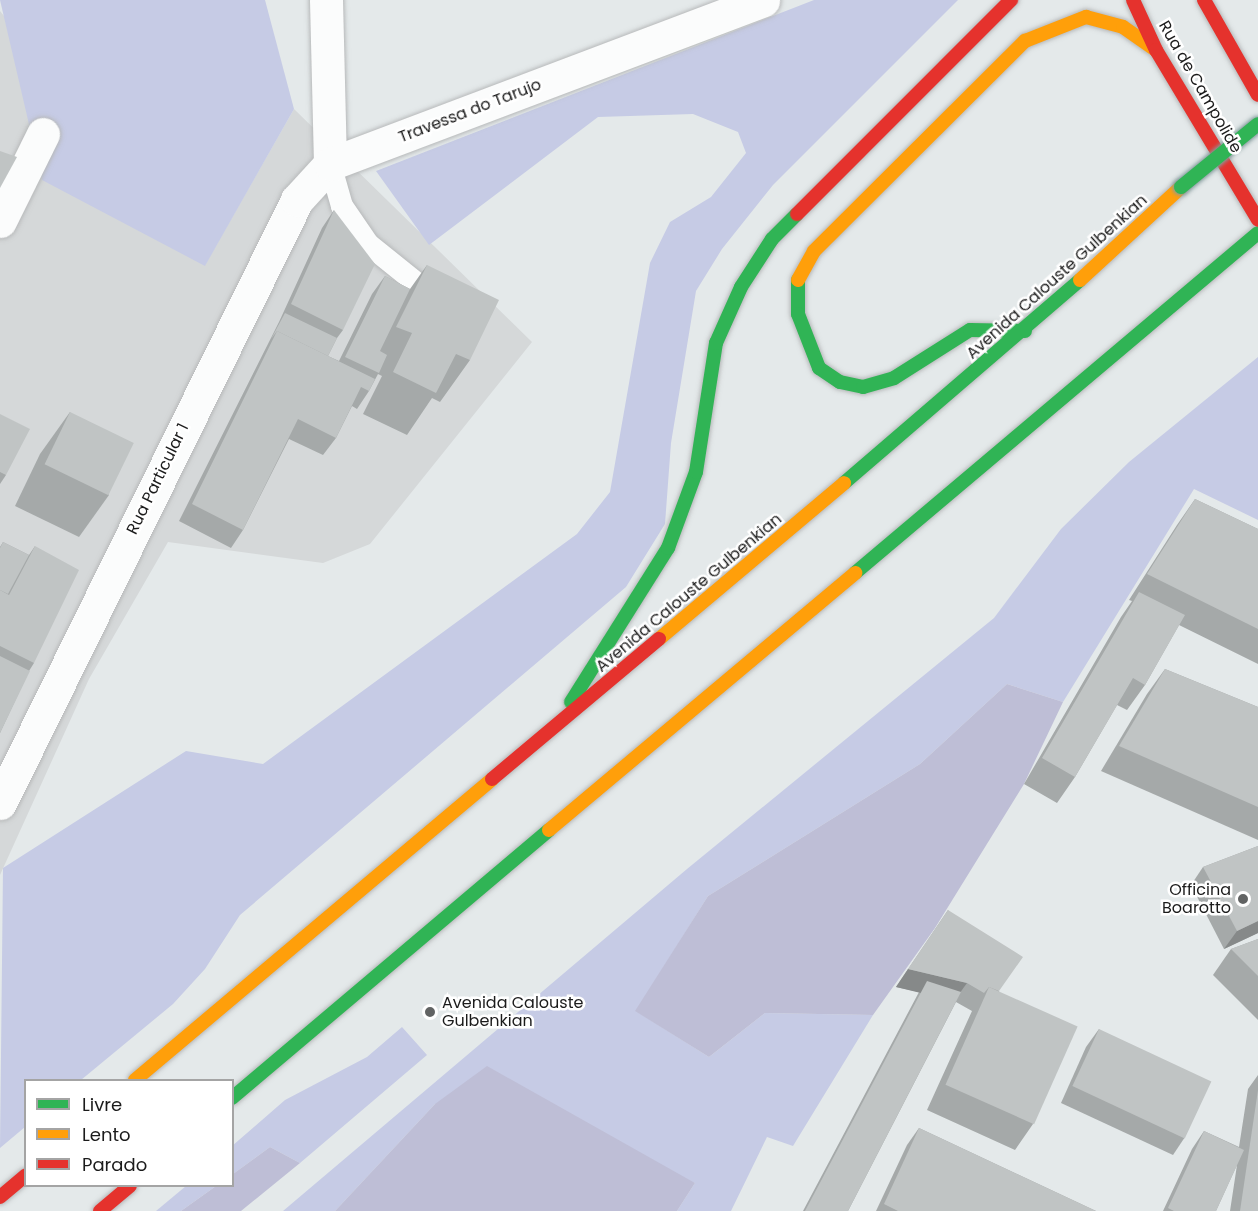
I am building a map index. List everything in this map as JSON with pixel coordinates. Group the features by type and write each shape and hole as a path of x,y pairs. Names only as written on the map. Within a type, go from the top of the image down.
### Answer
{"main road":[{"path":"558,725 629,606 668,548 696,472 716,343 741,287 772,239 1011,0"},
{"name":"Rua de Campolide","path":"1133,0 1156,50 1258,220"},
{"path":"1204,0 1258,96"},
{"path":"1025,331 970,330 894,378 863,387 840,382 819,368 798,314 798,281 814,251 1025,41 1086,17 1123,27 1156,50"},
{"name":"Avenida Calouste Gulbenkian","path":"136,1079 1025,331 1181,187 1258,124"},
{"path":"234,1096 1258,233"},
{"path":"0,1197 24,1177"},
{"path":"100,1211 128,1187"}],"street":[{"path":"326,0 330,164"},
{"name":"Travessa do Tarujo","path":"330,164 763,0"},
{"path":"0,221 43,134"},
{"name":"Rua Particular 1","path":"0,803 297,200 330,164"}],"lane":[{"path":"330,164 342,206 368,244 455,313"}],"shaded area":[{"path":"0,0 265,0 294,109 205,266 42,180"},
{"path":"814,0 958,0 773,185 722,249 696,291 671,443 665,524 626,587 240,915 205,969 173,1004 82,1079 24,1079 24,1128 0,1148 3,868 186,751 263,764 577,534 610,492 650,263 670,222 711,197 746,153 738,132 693,114 598,117 429,245 376,171"},
{"path":"0,11 205,265 294,109 532,342 370,544 323,563 168,542 89,679 0,875"},
{"path":"1258,357 1258,520 1194,489 1063,702 1007,684 920,764 708,896 636,1011 709,1057 765,1013 873,1015 793,1146 767,1137 731,1211 677,1211 695,1183 435,1104 335,1211 283,1211 687,869 994,618 1061,529 1129,462"},
{"path":"1007,684 1063,702 1024,784 935,928 873,1015 765,1013 709,1057 635,1011 708,896 920,764"},
{"path":"402,1027 427,1055 300,1163 270,1147 234,1173 234,1144 285,1100 367,1057"},
{"path":"487,1066 695,1183 677,1211 335,1211 435,1104"},
{"path":"270,1147 300,1163 241,1211 181,1211 215,1187 234,1187 234,1173"},
{"path":"185,1187 215,1187 181,1211 156,1211"}],"building":[{"path":"0,151 17,157 0,188"},
{"path":"334,210 375,264 343,330 291,304"},
{"path":"427,265 499,300 470,360 456,354 436,393 393,372 412,333 396,327"},
{"path":"385,276 410,289 380,351 387,355 379,373 345,357"},
{"path":"285,313 337,338 328,356 277,331 271,339"},
{"path":"277,331 375,379 369,391 361,387 336,438 298,419 243,530 192,504"},
{"path":"70,412 134,443 108,495 45,464"},
{"path":"0,414 30,429 6,475 0,472"},
{"path":"1195,499 1258,529 1258,629 1147,574"},
{"path":"3,542 29,555 8,594 0,590 0,548"},
{"path":"35,546 79,570 34,663 0,646 0,590 9,595"},
{"path":"1139,592 1185,615 1145,685 1133,678 1075,777 1042,758"},
{"path":"0,656 30,671 0,733"},
{"path":"1165,669 1258,707 1258,807 1119,746"},
{"path":"1258,846 1258,921 1237,931 1203,867"},
{"path":"948,910 1023,957 999,991 989,987 984,993 967,983 908,969"},
{"path":"1258,939 1258,976 1231,949"},
{"path":"927,981 961,992 848,1211 805,1211"},
{"path":"989,987 1078,1026 1034,1124 945,1085"},
{"path":"1099,1029 1211,1081 1185,1139 1072,1086"},
{"path":"1258,1090 1258,1211 1240,1211"},
{"path":"919,1128 1096,1211 898,1211 884,1204"},
{"path":"1204,1131 1244,1150 1216,1211 1174,1211 1168,1208"}],"traffic: fast":[{"path":"1181,187 1258,124"},
{"path":"571,702 668,548 696,472 716,343 741,287 772,239 797,214"},
{"path":"855,573 1258,233"},
{"path":"798,280 798,314 819,368 840,382 863,387 894,378 970,330 1025,331"},
{"path":"844,483 1080,280"},
{"path":"234,1096 549,830"}],"traffic: slow":[{"path":"798,280 814,251 1025,41 1086,17 1123,27 1156,50"},
{"path":"1080,280 1181,187"},
{"path":"659,639 844,483"},
{"path":"549,830 855,573"},
{"path":"136,1079 492,779"}],"traffic: jam":[{"path":"797,214 1011,0"},
{"path":"1133,0 1156,50 1258,220"},
{"path":"1204,0 1258,95"},
{"path":"492,779 659,639"},
{"path":"0,1197 24,1177"},
{"path":"100,1211 129,1187"}],"place":[{"name":"Officina Boarotto","path":"1243,899"},
{"name":"Avenida Calouste Gulbenkian","path":"430,1012"}]}
